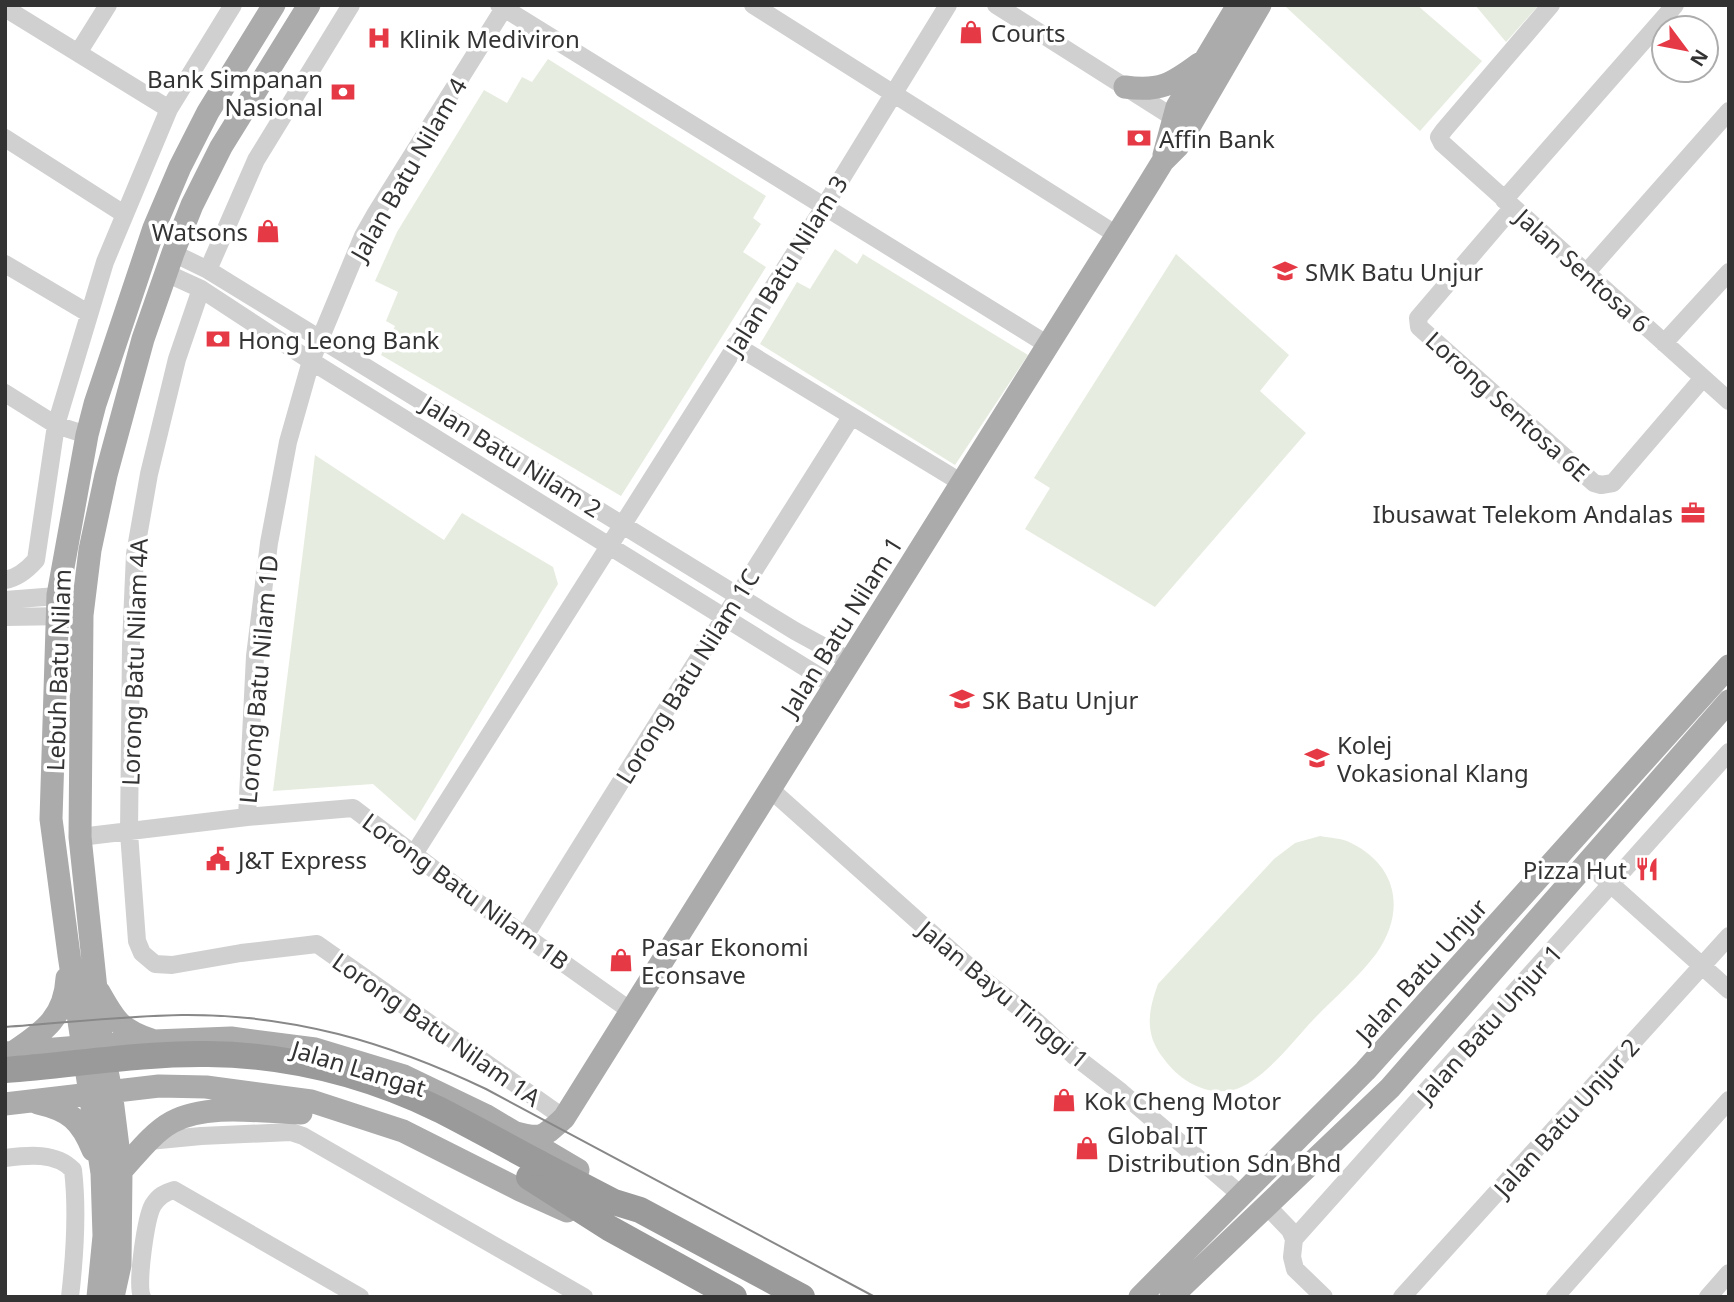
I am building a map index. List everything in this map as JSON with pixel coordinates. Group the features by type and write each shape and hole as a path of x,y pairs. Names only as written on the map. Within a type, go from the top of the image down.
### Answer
{"highway":[{"name":"Jalan Langat","path":"8,1057 208,1054 275,1059 329,1069 406,1095 439,1110 534,1170 609,1228 729,1294"},
{"name":"Jalan Langat","path":"5,1087 207,1069 282,1077 342,1090 421,1118 534,1170 640,1210 802,1297"}],"main road":[{"name":"Lebuh Batu Nilam","path":"113,1297 120,1265 101,1092 69,956 51,819 58,606 87,435 109,359 154,228 180,167 208,112 274,5"},
{"name":"Lebuh Batu Nilam","path":"92,1046 96,986 80,837 83,604 106,475 143,339 192,205 220,147 309,5"},
{"name":"Jalan Batu Nilam 1","path":"564,1118 1163,161 1207,57 1238,5"},
{"name":"Jalan Batu Nilam 1","path":"1181,123 1260,5"},
{"path":"1125,88 1153,89 1167,86 1207,57"},
{"path":"137,279 160,251 166,249 169,263"},
{"name":"Jalan Batu Unjur","path":"1140,1297 1365,1071 1729,667"},
{"path":"1171,1297 1390,1088 1729,701"},
{"path":"1552,864 1575,858 1586,862"},
{"path":"5,1101 17,1093 26,1079 23,1067 8,1057 41,1034 61,1008 66,998 69,956"},
{"path":"96,986 119,1024 130,1033 154,1041"},
{"name":"Jalan Langat","path":"8,1057 92,1046 231,1038 315,1049 404,1076 485,1115 640,1210"},
{"path":"204,1039 170,1053 166,1066 174,1079 206,1087"},
{"name":"Jalan Langat","path":"5,1101 28,1101 159,1086 206,1087 311,1101 403,1131 520,1191 609,1228"},
{"path":"28,1101 58,1108 71,1115 111,1172 170,1123 207,1111 360,1116"},
{"path":"513,1132 536,1138 547,1133 564,1118"},
{"path":"564,1118 561,1148 578,1171"},
{"name":"Lebuh Batu Nilam","path":"98,1297 111,1172"}],"street":[{"path":"78,53 107,5"},
{"path":"5,580 27,570 36,560 56,425 88,313 124,214 169,109 233,5"},
{"path":"208,270 256,160 351,5"},
{"path":"753,5 1117,235"},
{"name":"Jalan Batu Nilam 3","path":"622,523 824,207 948,5"},
{"path":"996,5 1181,123"},
{"name":"Jalan Sentosa 6","path":"1550,5 1439,137 1442,143 1508,204 1729,401"},
{"path":"1508,204 1675,5"},
{"path":"503,6 1048,345"},
{"name":"Jalan Batu Nilam 4","path":"321,338 363,236 503,6"},
{"path":"5,8 169,109"},
{"path":"1586,273 1729,111"},
{"path":"5,138 124,214"},
{"name":"Lorong Sentosa 6E","path":"1508,204 1418,318 1419,327 1594,483 1601,485 1613,483 1703,378"},
{"name":"Jalan Batu Nilam 2","path":"169,263 208,270 795,631 850,661"},
{"name":"Jalan Batu Nilam 2","path":"169,263 201,289 311,360 835,686"},
{"path":"5,264 88,313"},
{"path":"1664,343 1729,272"},
{"name":"Lorong Batu Nilam 4A","path":"129,832 135,554 149,474 177,359 201,289"},
{"name":"Lorong Batu Nilam 1D","path":"247,817 256,656 269,543 288,442 311,360 321,338"},
{"path":"735,345 962,483"},
{"path":"5,393 56,425 87,435"},
{"name":"Lorong Batu Nilam 1C","path":"525,936 851,417"},
{"path":"414,854 622,523"},
{"path":"5,600 58,606"},
{"path":"5,617 58,606 83,604"},
{"name":"Jalan Batu Unjur 1","path":"1294,1240 1729,752"},
{"name":"Jalan Bayu Tinggi 1","path":"770,789 984,980 1035,1020 1073,1055 1121,1091 1241,1195"},
{"name":"Lorong Batu Nilam 1B","path":"80,837 247,817 353,808 631,1011"},
{"name":"Lorong Batu Nilam 1A","path":"129,832 137,941 142,953 155,964 172,965 317,944 564,1118"},
{"path":"1586,862 1729,990"},
{"name":"Jalan Batu Unjur 2","path":"1402,1297 1729,936"},
{"path":"1555,1297 1729,1100"},
{"path":"149,1141 291,1132 317,1142 581,1296"},
{"path":"5,1157 48,1156 62,1161 73,1170 76,1192 75,1250 70,1297"},
{"path":"142,1297 139,1291 141,1263 151,1208 162,1194 174,1190 360,1297"},
{"path":"1266,1205 1290,1230 1294,1240 1292,1257 1295,1269 1324,1297"},
{"path":"75,1250 104,1249"},
{"path":"1708,1297 1729,1273"}],"shaded area":[{"path":"1417,5 1482,61 1420,131 1286,7"},
{"path":"1475,5 1539,5 1506,42"},
{"path":"548,59 766,196 753,218 761,224 743,252 766,267 621,496 381,355 395,326 386,321 398,292 375,281 397,232 484,90 507,103 522,77 532,82"},
{"path":"835,249 857,264 863,254 1028,355 955,465 760,344 797,282 810,289"},
{"path":"1176,254 1289,355 1260,391 1306,433 1155,607 1025,529 1050,488 1034,478"},
{"path":"315,455 444,540 462,513 553,567 558,584 415,821 373,784 273,791"},
{"path":"1320,836 1351,843 1379,864 1392,891 1394,906 1385,938 1376,954 1361,971 1255,1079 1244,1086 1223,1091 1194,1085 1170,1067 1153,1041 1150,1013 1158,984 1274,859 1295,843"}],"tram line":[{"path":"5,1027 138,1017 223,1016 300,1026 375,1045 412,1057 486,1089 875,1297"}],"place":[{"name":"Courts","path":"971,32"},
{"name":"Klinik Mediviron","path":"379,38"},
{"name":"Bank Simpanan Nasional","path":"343,92"},
{"name":"Affin Bank","path":"1139,138"},
{"name":"Watsons","path":"268,231"},
{"name":"SMK Batu Unjur","path":"1285,271"},
{"name":"Hong Leong Bank","path":"218,339"},
{"name":"Ibusawat Telekom Andalas","path":"1693,513"},
{"name":"SK Batu Unjur","path":"962,699"},
{"name":"Kolej Vokasional Klang","path":"1317,758"},
{"name":"J&T Express","path":"218,859"},
{"name":"Pizza Hut","path":"1647,869"},
{"name":"Pasar Ekonomi Econsave","path":"621,960"},
{"name":"Kok Cheng Motor","path":"1064,1100"},
{"name":"Global IT Distribution Sdn Bhd","path":"1087,1148"}]}
